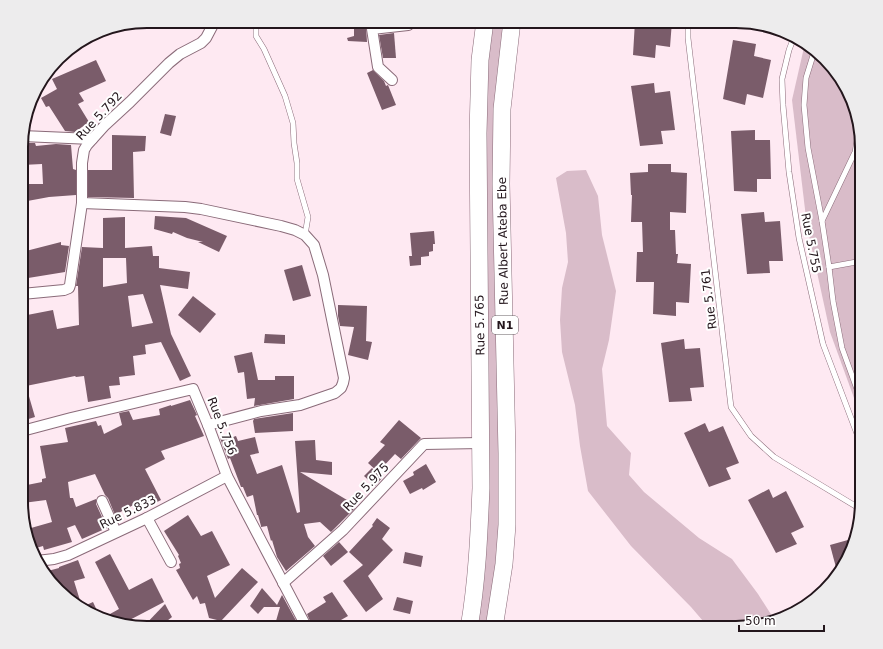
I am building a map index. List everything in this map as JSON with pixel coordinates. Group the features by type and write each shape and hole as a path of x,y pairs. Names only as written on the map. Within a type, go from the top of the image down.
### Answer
{"highway":[{"name":"Rue 5.765","path":"470,621 479,541 481,488 478,132 480,60 484,28"},
{"name":"Rue Albert Ateba Ebe","path":"495,621 504,564 507,525 507,453 501,169 502,109 511,28"}],"street":[{"name":"Rue 5.792","path":"28,293 64,290 69,288 82,203 82,163 84,150 87,145 180,54 201,43 206,38 211,28"},
{"path":"381,28 372,29 378,67 392,80"},
{"path":"29,136 92,139"},
{"path":"82,203 201,209 282,226 305,235 314,245 324,275 344,378 341,388 335,393 300,406 261,411 208,425"},
{"name":"Rue 5.756","path":"28,429 193,389 227,476 303,621"},
{"name":"Rue 5.975","path":"283,583 343,530 424,444 481,443"},
{"name":"Rue 5.833","path":"43,560 68,555 147,518 227,476"},
{"path":"102,501 116,532"},
{"path":"147,518 171,562"}],"lane":[{"path":"256,28 256,36 264,49 285,96 293,123 297,179 308,217 305,235"},
{"name":"Rue 5.761","path":"688,28 732,407 751,436 774,457 855,506"},
{"name":"Rue 5.755","path":"792,42 782,79 789,172 799,238 823,344 855,429"},
{"path":"813,56 806,78 804,105 808,148 822,221 833,301 842,348 855,384"},
{"path":"822,221 855,149"},
{"path":"829,267 855,262"}],"shaded area":[{"path":"492,28 504,28 498,68 494,161 501,494 497,555 489,621 476,621 485,66"},
{"path":"804,49 826,68 839,87 846,101 853,123 855,139 855,401 830,332 807,226 792,100"},
{"path":"586,170 598,196 602,235 616,291 609,340 602,369 607,426 631,453 629,475 644,492 699,538 732,559 772,616 744,621 703,621 631,546 588,491 575,405 562,352 560,320 562,288 568,262 566,233 556,178 567,171"}],"building":[{"path":"354,28 366,28 367,42 348,41 347,38 354,36"},
{"path":"635,28 671,28 670,47 656,45 655,58 633,55"},
{"path":"394,33 396,58 383,58 379,35"},
{"path":"733,40 756,44 754,56 771,60 763,98 747,94 745,105 723,99"},
{"path":"96,60 106,81 79,93 84,101 78,104 89,122 75,132 65,131 49,106 46,107 41,98 57,89 52,79"},
{"path":"373,70 384,81 386,86 388,85 396,105 382,110 367,73"},
{"path":"654,83 655,93 670,91 675,130 661,131 663,144 640,146 631,86"},
{"path":"165,114 176,116 171,136 160,133"},
{"path":"755,130 755,140 770,140 771,179 757,179 757,192 734,191 731,131"},
{"path":"112,135 146,136 145,151 133,152 134,198 88,197 88,170 112,170"},
{"path":"28,143 35,143 36,146 56,144 71,145 73,169 76,170 76,195 49,197 28,201 28,184 43,184 42,164 28,165"},
{"path":"648,164 671,164 671,172 687,173 686,213 670,212 670,230 675,230 676,254 678,254 677,263 691,264 689,303 676,302 676,316 653,314 654,282 636,282 637,252 643,252 642,222 631,222 632,195 630,173 648,172"},
{"path":"764,212 765,222 780,221 783,261 769,261 770,273 747,274 741,214"},
{"path":"155,216 186,218 227,236 219,252 198,242 203,242 187,238 173,232 172,234 154,229"},
{"path":"125,217 125,248 152,246 153,256 159,256 159,268 190,272 188,289 160,285 171,334 191,376 180,381 161,342 145,345 146,354 133,356 135,375 119,377 120,385 109,386 111,398 88,402 84,376 75,376 28,386 28,315 53,310 57,329 79,325 78,286 76,286 82,247 103,248 103,218","holes":["103,258 126,258 127,283 103,287","143,294 153,323 132,327 128,296"]},
{"path":"434,231 435,244 433,244 433,251 429,252 429,256 421,257 421,265 410,266 409,256 412,256 410,233"},
{"path":"61,242 61,245 69,246 65,272 28,278 28,250"},
{"path":"302,265 311,296 293,301 284,270"},
{"path":"193,296 216,314 200,333 178,315"},
{"path":"338,305 367,306 366,341 372,342 368,360 348,355 354,327 340,326"},
{"path":"265,334 285,335 285,344 264,343"},
{"path":"684,339 685,349 700,348 704,387 690,388 692,401 669,402 661,343"},
{"path":"252,352 258,380 275,380 275,376 294,376 294,399 254,406 255,398 247,399 244,372 238,373 234,356"},
{"path":"28,393 35,417 28,419"},
{"path":"190,400 204,436 161,451 165,459 145,469 161,500 140,511 137,503 115,515 95,474 68,482 70,498 73,498 76,507 96,499 96,504 107,528 82,539 75,525 67,528 72,542 44,550 43,546 37,548 31,528 52,522 46,500 28,502 28,485 42,482 42,479 46,478 40,446 68,442 65,428 96,421 98,426 101,425 104,434 122,425 119,413 129,411 133,420 160,415 159,409"},
{"path":"293,413 293,431 255,433 254,419"},
{"path":"399,420 421,438 401,459 395,454 378,472 368,463 385,445 380,442"},
{"path":"705,423 709,432 723,426 739,463 726,468 731,479 709,487 684,433"},
{"path":"229,435 230,438 236,436 238,441 255,437 259,453 250,455 257,474 282,465 297,513 300,512 295,441 315,440 316,460 332,462 332,475 300,472 347,500 346,502 355,508 331,532 320,522 304,524 308,537 315,546 286,571 277,557 267,526 261,527 253,495 247,497 243,487 241,487 230,458 228,459 220,438"},
{"path":"426,464 436,482 423,490 422,488 410,494 403,481 414,475 413,472"},
{"path":"372,468 382,478 375,486 364,476"},
{"path":"769,489 773,498 786,491 804,527 791,533 797,544 776,553 748,500"},
{"path":"188,515 201,536 212,531 230,565 207,576 215,598 242,568 258,582 221,621 209,618 205,603 200,604 197,596 193,600 176,570 180,568 179,564 181,563 178,556 179,555 164,531"},
{"path":"377,518 390,528 382,539 393,550 368,576 383,599 366,612 343,581 363,565 349,552 373,526 372,525"},
{"path":"849,540 836,567 830,545"},
{"path":"339,542 348,552 331,566 323,556"},
{"path":"405,552 423,556 421,567 403,563"},
{"path":"110,554 129,590 152,578 164,602 130,620 109,615 119,609 95,562"},
{"path":"78,560 85,578 74,581 80,600 63,586 50,570"},
{"path":"262,588 277,605 282,595 296,621 276,621 280,607 264,607 258,614 250,606"},
{"path":"332,592 348,616 342,621 310,621 307,614 326,602 323,597"},
{"path":"397,597 413,601 410,614 393,610"},
{"path":"93,602 97,610 87,605"},
{"path":"165,604 172,617 167,621 149,621"}]}
